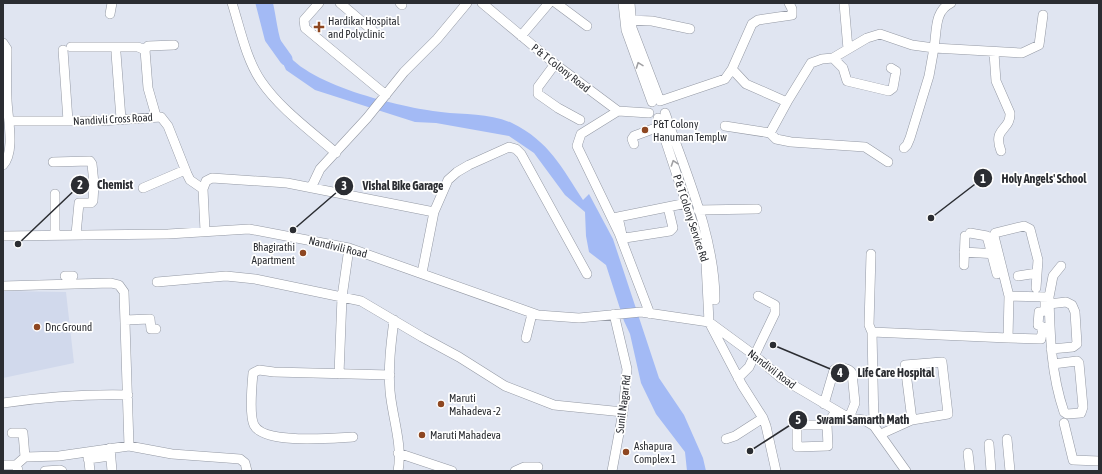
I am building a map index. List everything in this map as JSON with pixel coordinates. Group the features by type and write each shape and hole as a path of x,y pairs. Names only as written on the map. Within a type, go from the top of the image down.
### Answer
{"street":[{"path":"110,14 112,3"},
{"path":"232,3 252,63 260,80 274,97 336,154"},
{"path":"319,3 304,20 304,28 386,96"},
{"path":"340,3 373,31"},
{"path":"311,188 320,169 336,154 386,96 404,72 437,39 467,3"},
{"name":"P & T Colony Road","path":"482,3 555,64 618,112"},
{"path":"521,36 549,3"},
{"path":"556,3 588,26"},
{"path":"623,3 626,30 656,102 666,107 661,119 634,136 632,139 634,144"},
{"path":"630,3 630,20 656,102"},
{"path":"649,113 649,107 656,102 726,79 752,24 758,20 792,14 792,9 789,3"},
{"path":"844,3 848,49"},
{"path":"904,148 910,138 929,76 938,14 944,6 951,3"},
{"path":"770,133 787,102 812,63 822,59 832,58 867,38 880,34 912,45 934,48 994,53 1022,53 1039,45 1043,15"},
{"path":"630,20 652,20 690,29"},
{"path":"3,44 7,49 7,99 9,121 9,155 3,165"},
{"path":"156,116 148,88 145,50 148,46 174,45"},
{"path":"68,121 67,49 138,47 145,50"},
{"path":"116,53 122,119"},
{"path":"994,53 996,81 1010,113 1010,122 1000,132 998,144 1001,151"},
{"path":"832,58 843,68 847,81 889,91 893,88 896,71 891,68"},
{"path":"555,64 538,87 538,94 558,108 580,120"},
{"path":"732,69 746,84 787,102"},
{"path":"661,119 653,117 649,113 618,112 581,134 577,146 615,218 622,235 625,238 670,232 673,228 668,207"},
{"name":"Nandivli Cross Road","path":"9,121 68,121 156,116 161,117 165,120 190,180 203,189"},
{"path":"661,119 693,207"},
{"name":"P & T Colony Service Rd","path":"661,119 693,207 706,263 712,324"},
{"path":"725,126 770,133 776,138 791,142 865,147 888,162"},
{"path":"422,273 434,212 448,180 457,172 503,148 516,149 521,154 587,274"},
{"path":"53,162 90,161 92,164 94,184 93,201 92,203 79,203 76,234"},
{"path":"143,188 185,170"},
{"path":"205,231 203,189 206,181 212,178 261,180 311,188 434,212"},
{"path":"55,194 55,235"},
{"path":"615,218 668,207 757,209"},
{"path":"615,218 650,314"},
{"path":"997,274 994,234 1024,226 1028,228 1038,260 1036,288"},
{"name":"Nandivili Road","path":"3,236 168,234 249,229 349,248 422,273 532,314 579,318 615,314"},
{"path":"964,265 964,252 967,234 986,235 995,254 1009,298 1008,338"},
{"path":"339,374 342,297 349,248"},
{"path":"964,252 995,254"},
{"path":"871,254 869,325 872,332 874,426"},
{"path":"1053,364 1077,361 1079,363 1083,407 1081,413 1067,414 1064,412 1057,391 1053,364 1049,300 1054,276 1061,266"},
{"path":"1018,276 1037,273"},
{"path":"157,282 226,276 255,279 361,301 459,357 505,386 554,405 623,412"},
{"path":"3,286 69,278 119,285 124,292 129,446"},
{"path":"738,378 749,367 776,308 775,305 758,296"},
{"path":"1009,298 1049,300 1066,302 1072,305 1075,312 1077,344 1073,348 1051,349"},
{"path":"872,332 1041,339 1042,327 1038,326 1039,312 1045,309 1045,302 1042,300 1009,298"},
{"name":"Nandivii Road","path":"615,314 641,312 650,314 664,314 712,324 754,355 781,378 836,412 849,418 864,420 874,426 906,471"},
{"path":"526,338 532,314"},
{"name":"Sunil Nagar Rd","path":"612,471 623,412 627,369 615,314"},
{"path":"125,320 150,319 151,329 156,329"},
{"path":"394,320 389,358 390,391 396,423 398,471"},
{"path":"712,324 738,378 763,418 776,471"},
{"path":"881,434 912,420 948,414 942,362 905,365 912,420"},
{"path":"824,404 834,370 838,368 849,369 852,372 855,404 849,418"},
{"path":"353,437 282,438 262,433 254,425 251,399 253,373 259,370 390,375"},
{"path":"3,403 47,397 96,394 128,395"},
{"path":"826,425 836,412"},
{"path":"726,438 735,436 763,418"},
{"path":"1064,423 1073,460 1099,461"},
{"path":"3,465 18,468 25,457 23,434 12,433"},
{"path":"1007,439 1010,471"},
{"path":"989,444 991,471"},
{"path":"25,457 88,455 110,452 129,446 172,454 240,459 245,463 248,471"},
{"path":"110,452 112,471"},
{"path":"398,453 452,471"},
{"path":"968,453 970,471"},
{"path":"88,455 90,471"},
{"path":"515,471 524,467 538,467"},
{"path":"45,471 62,471"}],"shaded area":[{"name":"Dnc Ground","path":"3,291 66,292 74,363 3,378"}],"water":[{"path":"265,3 273,3 281,42 293,60 310,72 330,83 354,92 424,110 495,117 512,123 525,130 536,138 554,156 583,200 589,194 613,239 659,378 684,415 703,458 706,471 687,471 685,452 656,414 641,383 630,334 624,321 606,265 589,252 586,236 585,212 565,195 534,153 509,136 436,123 415,122 315,90 286,70 277,50"}],"waterway":[{"path":"262,3 271,38 286,59"}],"place":[{"name":"Hardikar Hospital and Polyclinic","path":"319,27"},
{"name":"P&T Colony Hanuman Templw","path":"645,130"},
{"name":"Holy Angels' School","path":"931,218"},
{"name":"Vishal Bike Garage","path":"293,230"},
{"name":"Chemist","path":"18,244"},
{"name":"Bhagirathi Apartment","path":"303,253"},
{"name":"Dnc Ground","path":"37,327"},
{"name":"Life Care Hospital","path":"773,345"},
{"name":"Maruti Mahadeva -2","path":"441,404"},
{"name":"Maruti Mahadeva","path":"422,435"},
{"name":"Swami Samarth Math","path":"750,451"},
{"name":"Ashapura Complex 1","path":"626,452"}]}
